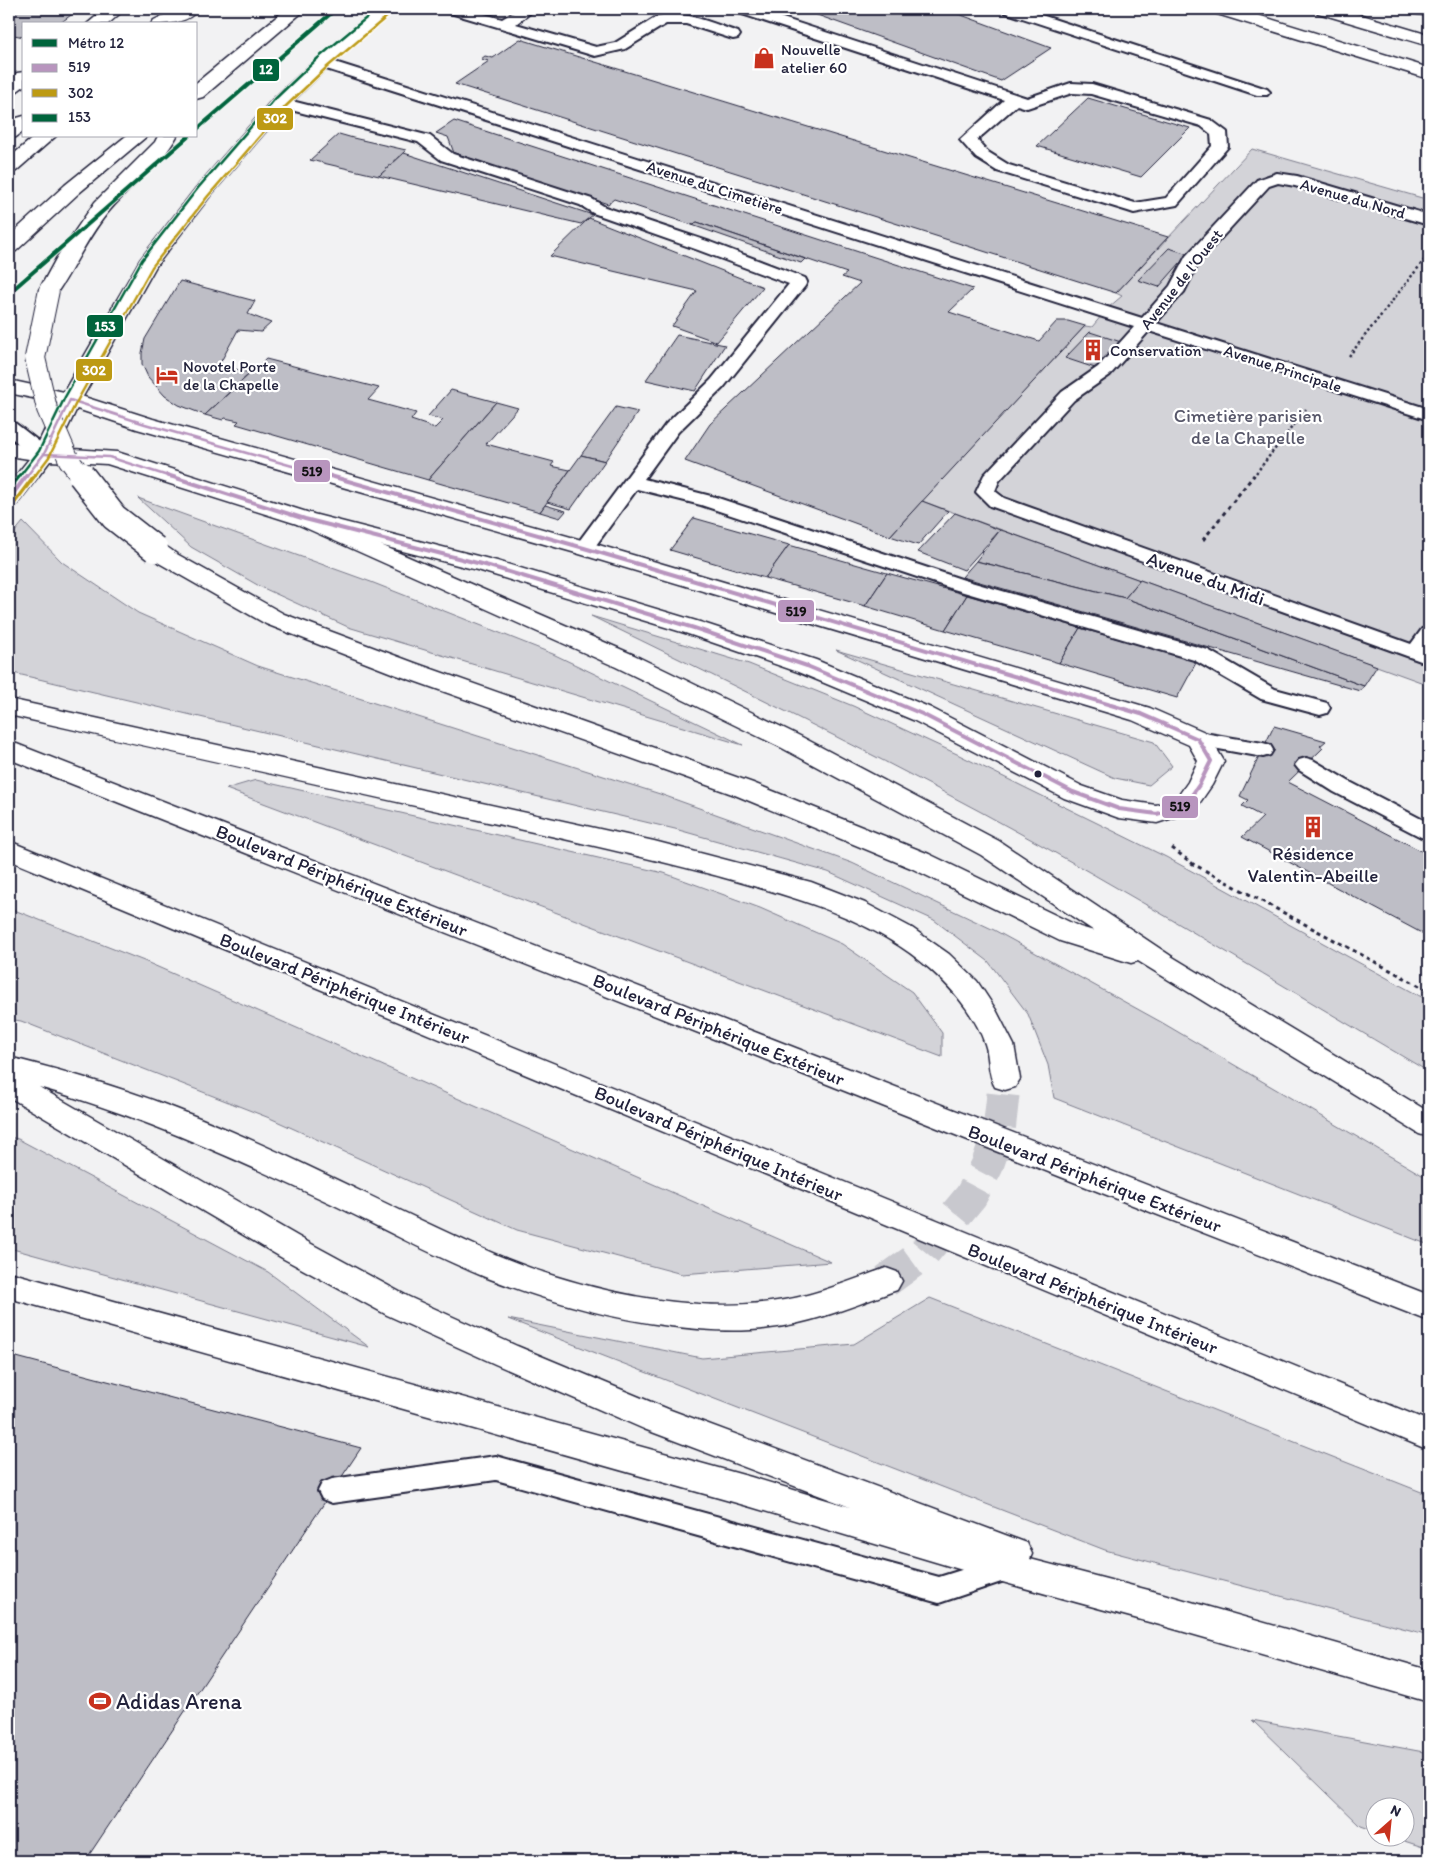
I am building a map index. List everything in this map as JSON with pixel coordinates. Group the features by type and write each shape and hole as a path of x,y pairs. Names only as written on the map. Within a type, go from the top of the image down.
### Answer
{"main road":[{"path":"99,22 116,9"},
{"path":"164,22 189,9"},
{"path":"180,22 189,9"},
{"path":"198,91 297,9"},
{"path":"9,499 44,454 70,400 147,264 203,192 280,103 322,63 386,9"},
{"path":"1220,9 1429,74"},
{"path":"1324,9 1429,41"},
{"path":"9,88 22,78"},
{"path":"9,132 22,123"},
{"path":"9,167 45,138"},
{"path":"9,247 46,210 135,138"},
{"path":"167,138 163,145 102,206 66,257 49,290 35,358 47,409 69,460 114,517 167,558 275,618 406,669 744,789 920,861 1070,934 1161,963"},
{"path":"9,387 70,400 145,424 584,548 1141,714 1198,739 1210,761 1199,785 1185,805 1157,814 1119,809 1073,792 922,714 807,666 694,628 489,566 305,519 109,457 44,454 9,448"},
{"path":"305,519 625,661 791,742 990,848 1161,963 1429,1126"},
{"path":"9,708 654,850 801,889 855,910 902,935 939,961 966,988 986,1017 1000,1045 1006,1079"},
{"name":"Boulevard Périphérique Extérieur","path":"9,748 1072,1169 1429,1308"},
{"name":"Boulevard Périphérique Intérieur","path":"9,850 1429,1436"},
{"path":"9,1068 62,1080 152,1112 239,1148 494,1267 572,1293 641,1309 697,1316 753,1317 806,1310 886,1281"},
{"path":"9,1083 296,1250 398,1306 506,1355 656,1419 1160,1609"},
{"path":"9,1284 752,1492 1006,1568 1160,1609 1429,1686"}],"lane":[{"path":"452,9 595,52 620,46 663,19 687,20 733,36"},
{"path":"504,25 528,9"},
{"path":"741,9 1013,100 1027,103 1070,88 1092,90 1206,123 1219,132 1220,146 1171,202 1134,208 1004,168 982,155 968,140 1013,100"},
{"path":"1009,9 1262,92"},
{"name":"Avenue du Cimetière","path":"322,63 1108,312"},
{"path":"280,103 424,139 447,156 586,202 599,210 704,246 799,282 717,384 672,428 584,548"},
{"name":"Avenue du Nord","path":"1277,178 1297,181 1429,220"},
{"name":"Avenue de l'Ouest","path":"985,492 991,479 1068,396 1104,371 1178,288 1192,260 1263,182 1277,178"},
{"name":"Avenue Principale","path":"1108,312 1429,414"},
{"path":"9,427 44,454"},
{"path":"9,441 44,454"},
{"path":"633,482 708,501 957,584 1201,655 1268,694 1320,708"},
{"name":"Avenue du Midi","path":"985,492 998,502 1422,656"},
{"path":"1422,656 1429,633"},
{"path":"1198,739 1263,750"},
{"path":"1306,765 1342,787 1429,832"},
{"path":"332,1491 496,1468 939,1590 1006,1568"}],"path":[{"path":"1119,809 1193,864 1429,991"}],"green space":[{"name":"Cimetière parisien de la Chapelle","path":"1252,149 1429,200 1429,685 922,501 1085,326 1092,327 1102,315 1105,316 1111,308 1109,307 1122,296 1116,293"},
{"path":"138,498 371,582 553,654 743,745 348,627 261,587 191,547"},
{"path":"23,522 62,562 138,613 258,666 660,794 852,863 994,930 1161,1022 1429,1179 1429,1245 1054,1098 1048,1065 1028,1014 988,961 934,920 828,872 675,829 9,672 9,539"},
{"path":"591,616 749,664 853,706 957,754 1166,857 1429,1001 1429,1072 1151,907 1038,843 933,786"},
{"path":"836,650 1154,742 1172,766 1149,785 1115,778"},
{"path":"256,780 664,873 760,908 842,944 912,992 942,1033 942,1057 226,789"},
{"path":"9,908 144,961 831,1262 682,1274 517,1230 272,1119 21,1021 9,1019"},
{"path":"9,1137 18,1139 268,1272 369,1347 9,1248"},
{"path":"930,1298 1429,1495 1429,1635 1105,1550 508,1319 702,1358 854,1344"},
{"path":"1252,1720 1429,1753 1429,1849 1416,1845 1416,1798 1366,1798 1366,1828 1361,1826"}],"building":[{"path":"9,9 79,9 62,22 22,22 22,37 9,34"},
{"path":"810,9 945,9 1051,48 1001,81 806,11"},
{"path":"1395,9 1429,9 1429,17 1405,13"},
{"path":"520,39 1168,237 1116,293 455,84 489,61 481,59 485,56 493,58"},
{"path":"1088,98 1190,128 1141,177 1037,146"},
{"path":"454,121 973,289 949,312 1039,341 1057,321 1068,321 1085,326 890,536 685,461 710,424 860,283 842,277 847,273 697,222 692,225 614,199 608,204 454,153 448,137 436,133"},
{"path":"339,134 406,150 379,176 310,160"},
{"path":"404,153 593,215 581,224 379,176"},
{"path":"589,218 763,287 717,342 672,326 697,291 550,256"},
{"path":"697,222 805,259 801,263 692,225"},
{"path":"1169,248 1188,254 1159,287 1138,280"},
{"path":"180,281 255,301 248,314 271,323 261,332 238,330 219,365 250,373 205,415 179,405 165,396 148,377 142,364 145,339"},
{"name":"Conservation","path":"1090,332 1121,342 1095,368 1065,358"},
{"path":"677,335 725,345 695,391 646,380"},
{"path":"266,359 379,388 368,400 416,413 411,420 435,428 443,420 428,416 451,390 496,402 428,480 236,424 239,421 225,418 223,420 205,415"},
{"path":"496,402 518,408 486,444 554,462 551,466 570,470 540,512 428,480"},
{"path":"616,407 638,412 605,461 581,455"},
{"path":"581,455 605,461 571,509 547,502"},
{"path":"922,501 948,511 918,545 890,536"},
{"path":"545,505 566,511 560,518 540,512"},
{"path":"955,513 1000,530 964,570 918,552"},
{"path":"694,518 789,545 765,578 670,550"},
{"path":"1000,530 1140,580 1125,598 976,561"},
{"path":"789,545 887,573 865,606 765,578"},
{"path":"976,561 1125,598 1364,686 1360,691 962,577"},
{"path":"887,573 967,595 945,630 865,606"},
{"path":"1140,580 1377,666 1364,686 1125,598"},
{"path":"967,595 1080,628 1059,663 945,630"},
{"path":"1080,628 1197,661 1177,698 1059,663"},
{"name":"Résidence Valentin-Abeille","path":"1274,726 1326,741 1320,746 1323,748 1288,782 1429,855 1429,937 1242,837 1263,817 1242,806 1248,800 1240,796"},
{"name":"Adidas Arena","path":"9,1355 361,1448 85,1861 9,1861"}],"tunnel":[{"path":"1004,1087 1005,1079"},
{"path":"886,1281 922,1255 971,1196 987,1166 999,1131 1004,1086"}],"metro line":[{"name":"12","path":"198,128 336,9"},
{"name":"12","path":"9,293 187,138"}],"transit line":[{"name":"153","path":"9,489 39,451 65,397 142,260 198,188 275,99 318,58 377,9"},
{"name":"302","path":"14,503 49,457 76,403 152,267 208,196 285,107 326,68 390,14"},
{"name":"519","path":"70,400 145,424 584,548 1141,714 1198,739 1211,761 1199,785 1185,805 1157,814 1119,809 1073,792 922,714 807,666 694,628 489,566 305,519 109,457 44,454 70,400"},
{"name":"519","path":"9,499 44,454"}],"place":[{"name":"Nouvelle atelier 60","path":"764,58"},
{"name":"Conservation","path":"1093,350"},
{"name":"Novotel Porte de la Chapelle","path":"167,375"},
{"name":"Résidence Valentin-Abeille","path":"1313,827"},
{"name":"Adidas Arena","path":"100,1701"}]}
